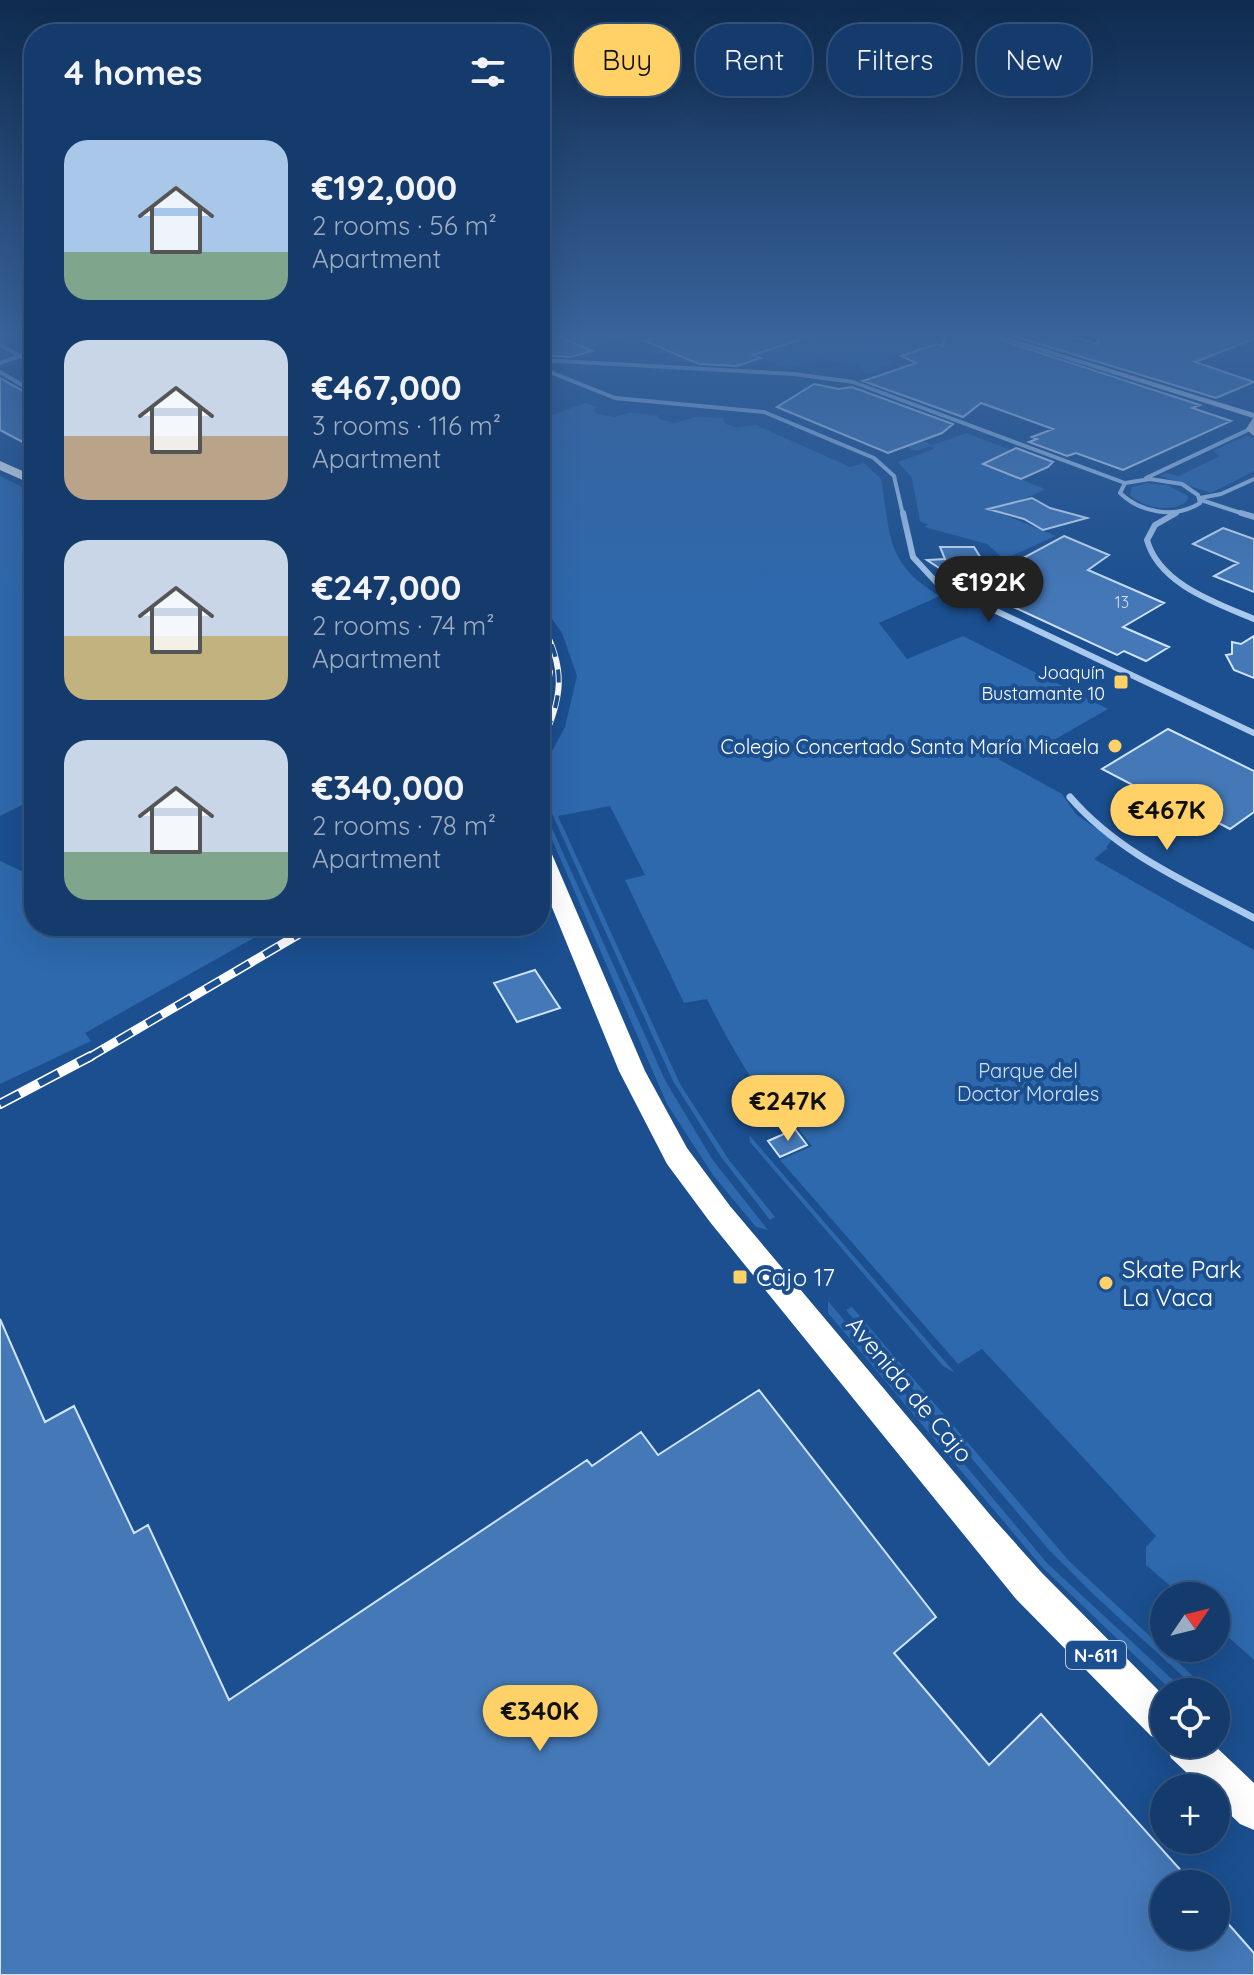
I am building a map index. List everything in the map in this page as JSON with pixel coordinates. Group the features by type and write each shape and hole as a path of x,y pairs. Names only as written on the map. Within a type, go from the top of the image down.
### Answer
{"highway":[{"path":"0,465 24,476"},
{"name":"Avenida de Cajo","path":"550,876 632,1071 677,1156 720,1214 980,1529 1029,1586 1150,1709"},
{"path":"1200,1758 1254,1810"}],"street":[{"path":"793,424 874,458 894,476 913,557 937,583 1254,733"},
{"path":"967,424 1125,483 1143,479 1252,425"},
{"path":"1143,479 1182,484 1195,491 1200,499 1254,517"},
{"path":"1154,526 1178,512 1193,508 1200,499 1221,494 1254,479"},
{"path":"1125,483 1120,489 1122,496 1143,508 1178,512"},
{"path":"1143,508 1154,526 1150,545 1154,557 1170,576 1221,605 1254,619"},
{"path":"1070,797 1084,817 1126,846 1254,918"}],"green space":[{"name":"Parque del Doctor Morales","path":"550,424 756,425 850,467 864,463 881,479 890,533 900,560 922,584 940,596 879,623 907,659 963,636 1108,709 1040,748 1015,750 998,759 1062,794 1076,814 1112,840 1108,848 1094,859 1254,950 1254,1660 1230,1639 1230,1582 1166,1582 1146,1565 1146,1547 1156,1536 982,1349 958,1364 780,1160 812,1146 796,1126 786,1130 744,1066 707,999 684,1003 625,880 645,875 610,806 558,816 680,1084 729,1160 775,1217 770,1220 721,1157 673,1081 550,809 550,755 565,727 577,676 562,633 550,616"},
{"path":"847,424 878,424 933,445 966,433 1011,450 985,465 1045,489 1000,513 1056,536 1004,559 987,544 925,527 928,525 920,521 912,478 898,462 934,449 931,446 917,451"},
{"path":"1246,436 1254,438 1254,471 1211,493 1160,476 1167,473 1178,476 1220,456 1213,451"},
{"path":"0,476 24,488 24,804 0,816"},
{"path":"1147,483 1167,485 1188,496 1188,500 1175,507 1159,508 1130,495 1132,487"},
{"path":"550,824 665,1080 712,1159 768,1230 756,1227 713,1175 667,1104 550,835"},
{"path":"0,861 24,872 24,936 257,936 85,1033 91,1041 0,1084"},
{"path":"749,1135 955,1373 943,1366 750,1142"},
{"path":"828,1301 1047,1563 1150,1659 1150,1662 1171,1678 1158,1678 1042,1567 828,1313"},
{"path":"852,1307 1069,1561 1150,1636 1150,1646 1049,1550 846,1310"},
{"path":"1167,1662 1178,1662 1195,1678 1185,1678"}],"building":[{"path":"0,424 24,424 24,443 0,430"},
{"path":"818,424 953,424 942,433 888,453"},
{"path":"1040,424 1224,424 1123,470 1076,453 1067,456 1029,442 1037,439 1032,437 1053,429"},
{"path":"1016,448 1053,462 1021,479 983,464"},
{"path":"1032,498 1050,508 1087,518 1043,530 1024,519 988,509"},
{"path":"1223,528 1254,539 1254,592 1214,576 1238,563 1193,544"},
{"path":"1064,536 1109,555 1088,570 1164,603 1123,627 1169,647 1146,661 1124,651 1117,655 964,584 927,560 945,559 940,547 974,547 984,563 997,572"},
{"path":"1254,636 1254,678 1234,670 1226,655 1232,654 1232,642 1241,644"},
{"path":"1168,729 1254,771 1254,812 1230,829 1171,798 1165,802 1102,769"},
{"path":"535,970 560,1008 517,1022 494,983"},
{"path":"795,1129 807,1145 780,1157 768,1141"},
{"path":"0,1319 45,1422 74,1406 134,1533 148,1525 229,1700 587,1460 592,1466 641,1432 658,1455 759,1390 936,1617 894,1653 989,1765 1041,1714 1150,1836 1150,1854 1166,1854 1180,1870 1150,1870 1150,1950 1230,1950 1230,1926 1254,1953 1254,1975 0,1975"}],"railway":[{"path":"550,641 559,684 550,724"},
{"path":"88,1058 296,936"},
{"path":"0,1104 91,1056"}],"place":[{"name":"Joaquín Bustamante 10","path":"1121,682"},
{"name":"Colegio Concertado Santa María Micaela","path":"1115,746"},
{"name":"Cajo 17","path":"740,1277"},
{"name":"Skate Park La Vaca","path":"1106,1283"}]}
